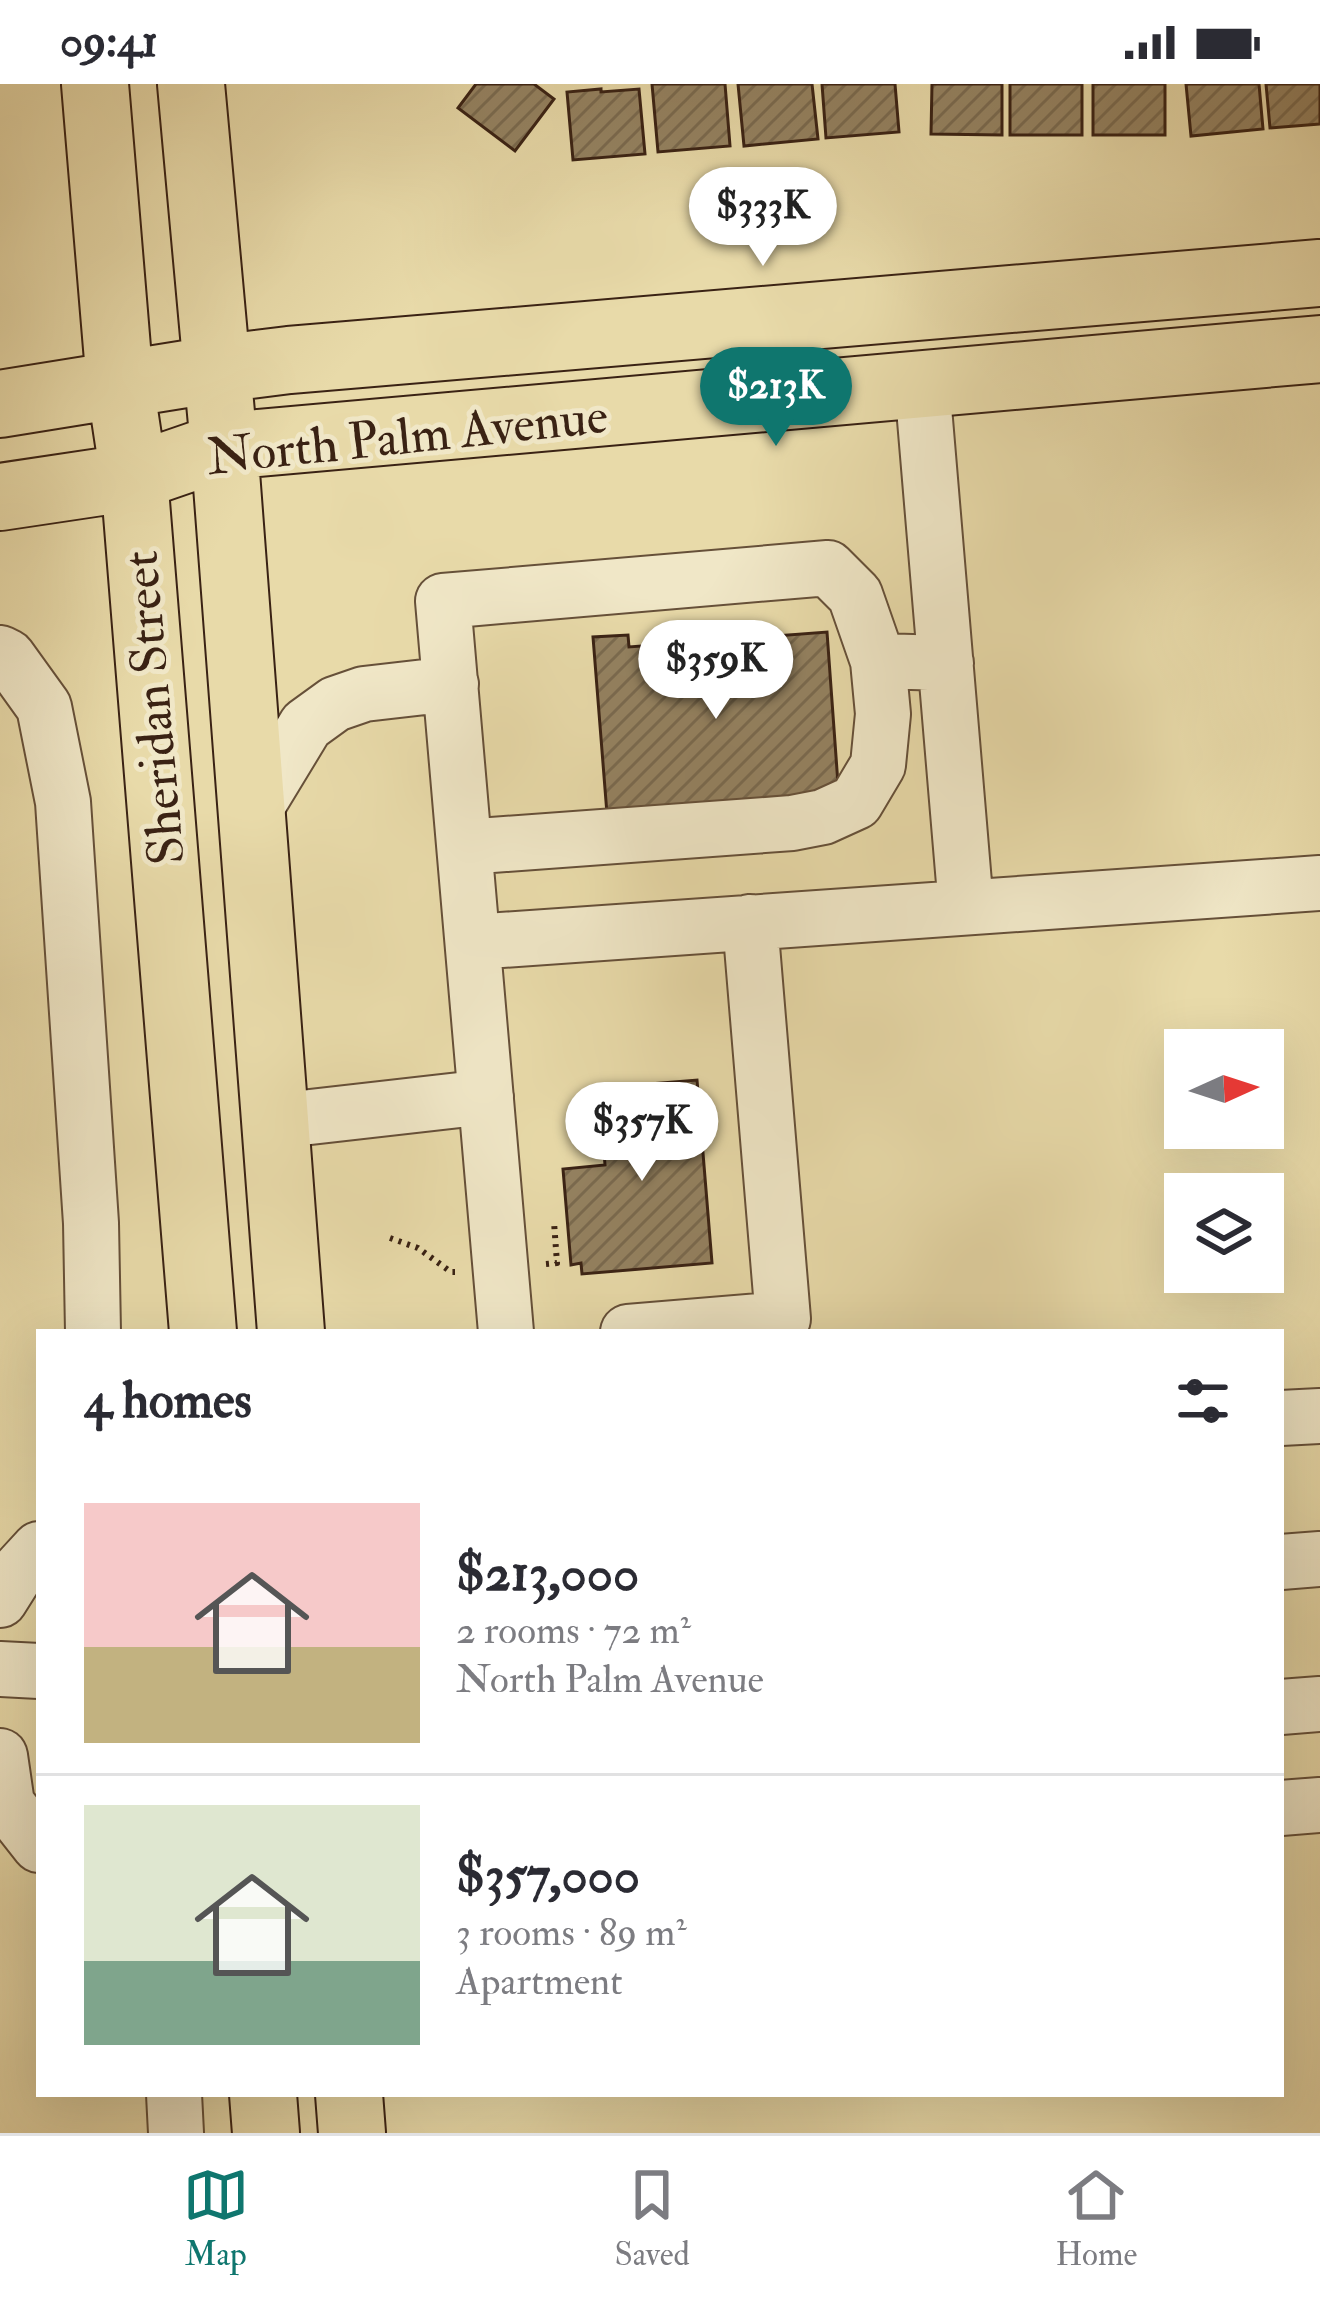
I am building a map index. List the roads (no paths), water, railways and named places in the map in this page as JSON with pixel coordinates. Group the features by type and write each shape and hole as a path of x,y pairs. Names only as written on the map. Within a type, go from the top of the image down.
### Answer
{"main road":[{"name":"Sheridan Street","path":"95,84 120,384 134,477 203,1329"},
{"name":"Sheridan Street","path":"191,84 224,446 291,1329"},
{"name":"North Palm Avenue","path":"0,404 217,369 360,354 1320,273"},
{"name":"North Palm Avenue","path":"0,496 134,477 224,446 1320,350"},
{"path":"263,2097 266,2133"},
{"path":"349,2097 352,2133"}],"lane":[{"path":"922,385 966,907"},
{"path":"465,847 792,823 823,817 856,802 878,765 883,714 878,662 855,595 827,568 443,601 506,1329"},
{"path":"0,653 8,657 44,707 63,802 92,1223 93,1329"},
{"path":"878,662 946,663"},
{"path":"252,814 306,725 335,704 364,694 451,684"},
{"path":"472,942 1320,883"},
{"path":"664,1329 783,1319 750,922"},
{"path":"275,1121 486,1097"},
{"path":"1284,1418 1320,1416"},
{"path":"0,1600 36,1553"},
{"path":"1284,1562 1320,1559"},
{"path":"0,1669 36,1671"},
{"path":"1284,1707 1320,1704"},
{"path":"0,1734 36,1742"},
{"path":"0,1756 7,1804 36,1841"},
{"path":"1284,1808 1320,1804"},
{"path":"174,2097 176,2133"}]}
